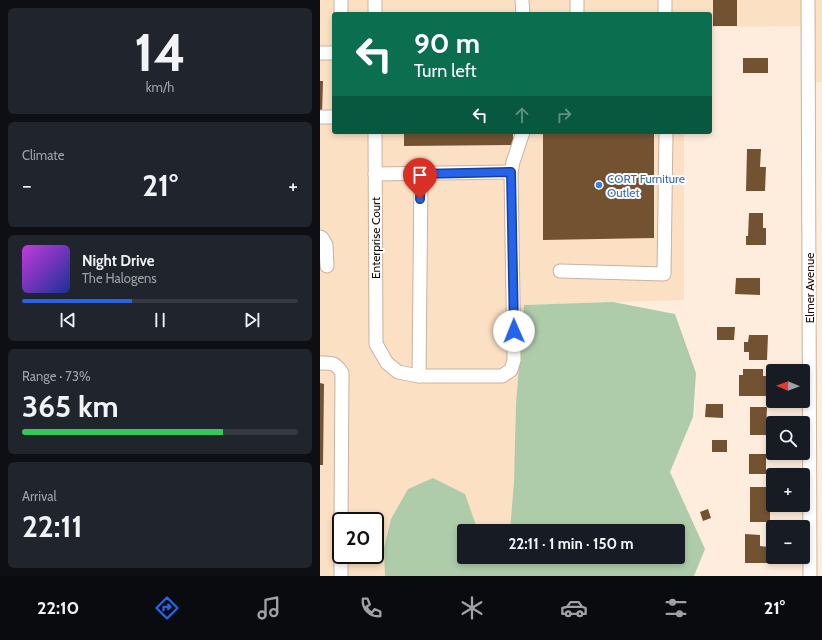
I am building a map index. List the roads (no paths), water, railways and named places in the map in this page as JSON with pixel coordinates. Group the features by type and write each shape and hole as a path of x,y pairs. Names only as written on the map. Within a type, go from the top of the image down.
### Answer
{"street":[{"path":"341,0 341,12"},
{"path":"375,0 375,12"},
{"path":"522,0 523,12"},
{"path":"577,0 577,12"},
{"path":"665,0 665,12"},
{"name":"Elmer Avenue","path":"808,0 810,576"},
{"path":"320,54 332,53"},
{"path":"320,117 332,117"},
{"name":"Enterprise Court","path":"375,134 376,344 387,364 398,372 419,376"},
{"path":"421,174 419,376 502,376 511,370 514,360 511,172 522,134"},
{"path":"560,272 664,274 666,134"},
{"path":"375,174 511,172"},
{"path":"320,237 326,245 327,266"},
{"path":"320,363 331,363 337,365 342,372 341,512"},
{"path":"341,564 341,576"}],"place":[{"name":"CORT Furniture Outlet","path":"599,185"}]}
